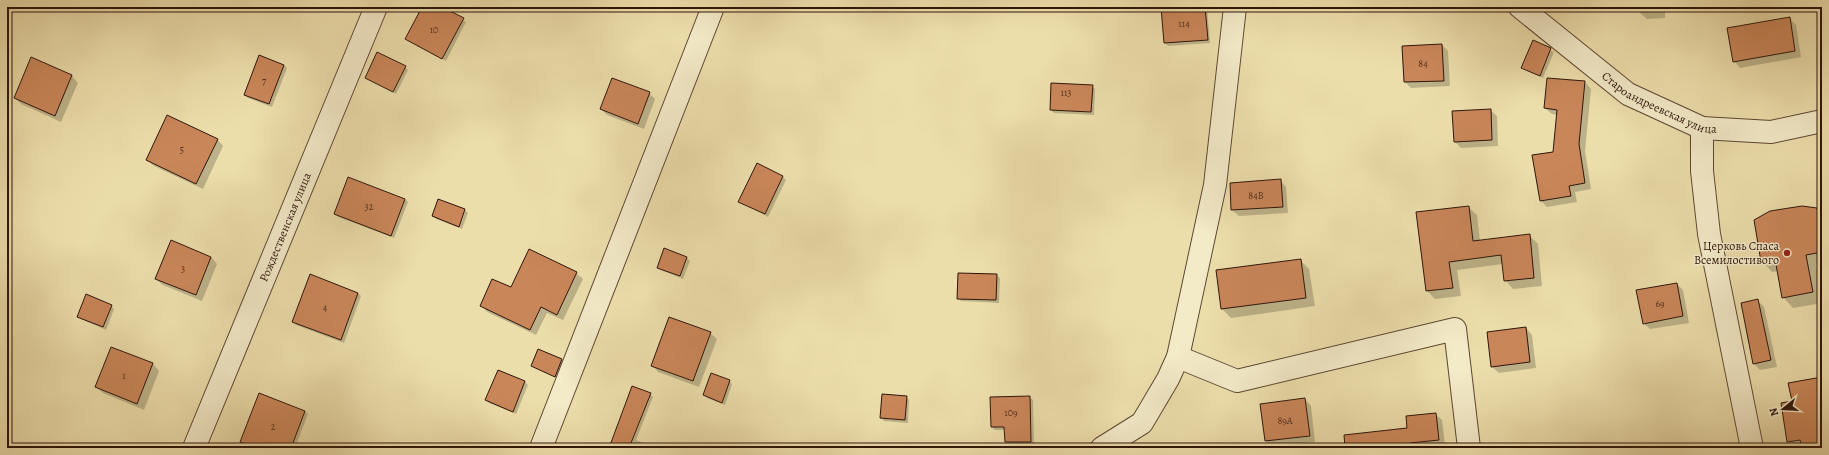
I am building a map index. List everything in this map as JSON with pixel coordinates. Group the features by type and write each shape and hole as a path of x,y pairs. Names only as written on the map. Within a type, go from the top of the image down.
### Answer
{"street":[{"name":"Рождественская улица","path":"194,448 376,7"},
{"path":"541,448 713,7"},
{"path":"1102,448 1142,423 1168,380 1178,357 1215,185 1235,7"},
{"name":"Староандреевская улица","path":"1520,7 1628,94 1702,128 1771,132 1822,121"},
{"path":"1702,128 1702,171 1709,234 1752,448"},
{"path":"1178,357 1237,381 1455,329 1469,448"}],"building":[{"path":"422,7 442,7 464,18 442,59 405,39"},
{"path":"1161,7 1205,7 1208,40 1164,43"},
{"path":"1790,17 1795,51 1733,62 1727,28"},
{"path":"1533,40 1551,48 1540,76 1521,68"},
{"path":"1442,44 1444,81 1404,82 1402,46"},
{"path":"377,52 406,66 393,92 365,78"},
{"path":"259,55 284,65 269,104 244,95"},
{"path":"31,57 72,75 55,116 14,98"},
{"path":"612,78 650,92 638,124 600,109"},
{"path":"1547,78 1585,81 1579,144 1585,183 1569,186 1571,196 1540,201 1532,155 1553,152 1557,110 1544,108"},
{"path":"1051,83 1093,85 1091,112 1050,110"},
{"path":"1491,109 1492,140 1454,142 1452,111"},
{"path":"167,115 218,139 196,184 146,160"},
{"path":"757,163 783,176 765,214 738,202"},
{"path":"348,177 405,199 391,236 334,214"},
{"path":"1281,179 1283,207 1231,210 1230,183"},
{"path":"438,199 465,209 459,227 432,216"},
{"path":"1469,206 1473,241 1530,234 1534,278 1504,281 1501,255 1449,262 1453,288 1426,291 1416,212"},
{"name":"Церковь Спаса Всемилостивого","path":"1802,206 1817,208 1822,235 1822,252 1806,255 1813,292 1782,298 1775,259 1761,262 1754,220 1770,211"},
{"path":"171,240 211,257 196,295 155,279"},
{"path":"664,248 687,257 680,276 657,268"},
{"path":"529,249 577,272 557,315 541,307 530,330 480,306 492,279 511,287"},
{"path":"1301,259 1306,298 1221,309 1216,270"},
{"path":"958,273 997,274 996,300 957,299"},
{"path":"310,274 358,293 341,340 292,322"},
{"path":"1677,283 1683,316 1643,324 1636,290"},
{"path":"86,294 112,305 103,327 77,317"},
{"path":"1758,299 1771,360 1753,364 1741,303"},
{"path":"669,317 711,332 693,381 651,366"},
{"path":"1526,327 1530,362 1491,367 1487,332"},
{"path":"111,347 153,363 137,404 95,387"},
{"path":"538,349 562,359 555,377 531,366"},
{"path":"498,370 525,381 513,412 485,400"},
{"path":"711,373 730,380 722,403 703,395"},
{"path":"1822,377 1822,448 1802,448 1800,440 1787,442 1781,403 1792,401 1788,383"},
{"path":"632,386 651,393 629,448 609,448"},
{"path":"259,393 305,411 291,448 255,448 240,442"},
{"path":"882,394 907,396 905,420 880,418"},
{"path":"1030,396 1031,442 1005,442 1004,427 991,427 990,397"},
{"path":"1305,398 1310,436 1265,441 1260,404"},
{"path":"1436,413 1439,440 1410,443 1411,448 1345,448 1344,435 1407,428 1406,416"}],"place":[{"name":"Церковь Спаса Всемилостивого","path":"1787,253"}]}
